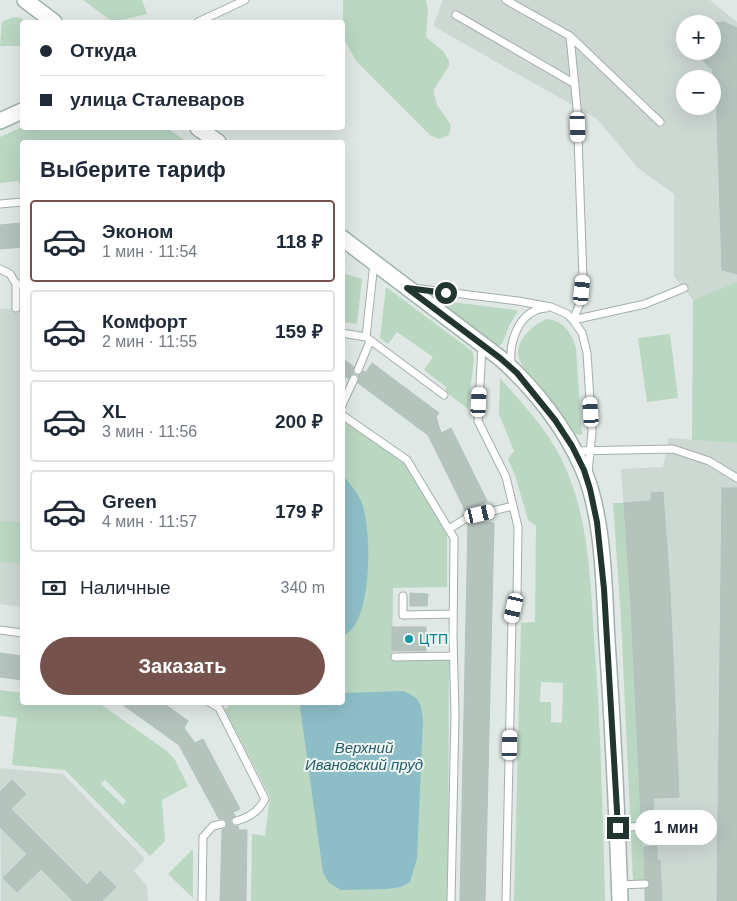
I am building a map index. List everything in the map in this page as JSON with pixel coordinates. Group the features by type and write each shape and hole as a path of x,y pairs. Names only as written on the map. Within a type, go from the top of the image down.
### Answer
{"main road":[{"path":"25,0 51,20"},
{"path":"0,121 20,112"},
{"path":"201,130 215,140"},
{"path":"345,240 511,368 529,386 555,420 574,450 587,481 599,532 604,589 618,828 620,901"}],"lane":[{"path":"202,20 245,0"},
{"path":"506,0 570,36 660,122"},
{"path":"456,14 575,84"},
{"path":"570,36 578,108 583,278 581,301 573,320"},
{"path":"0,204 20,202"},
{"path":"358,370 368,339 374,263"},
{"path":"0,269 10,274 19,284 16,308"},
{"path":"407,288 518,301 551,307 568,314 582,333 587,353 592,432 587,481"},
{"path":"573,320 645,304 684,288"},
{"path":"511,368 511,343 524,318 531,312 551,307"},
{"path":"345,334 368,339 444,395"},
{"path":"482,344 478,421 506,477 518,527 517,598 512,618 506,901"},
{"path":"345,398 354,379"},
{"path":"345,417 407,460 454,538 453,656 455,714 452,901"},
{"path":"574,450 673,450 709,461 737,478"},
{"path":"480,514 513,506"},
{"path":"449,529 468,516"},
{"path":"403,596 403,615 453,614"},
{"path":"0,630 20,633"},
{"path":"394,657 453,656"},
{"path":"214,705 219,708 265,799 260,809 245,819 236,821"},
{"path":"202,901 203,837 213,826 222,824"},
{"path":"618,828 642,826"},
{"path":"620,885 645,884"}],"shaded area":[{"path":"443,0 710,0 737,22 737,282 693,300 674,276 674,194 639,169 597,119 433,26"},
{"path":"20,308 20,607 0,604 0,309"},
{"path":"669,438 737,443 737,901 645,901 631,605 621,469 663,467"},
{"path":"0,768 63,774 145,859 134,871 147,886 148,901 1,901"}],"green space":[{"path":"83,0 142,0 147,14 122,20 110,20"},
{"path":"343,0 426,0 428,10 426,37 443,51 449,61 449,66 434,89 434,94 437,105 451,125 449,135 439,139 430,135 356,61 345,41 345,20 343,20"},
{"path":"13,17 24,20 20,20 20,46 0,46 2,22"},
{"path":"20,128 20,130 170,130 184,140 20,140 20,184 18,181 0,183 0,137"},
{"path":"345,274 362,279 357,324 345,322"},
{"path":"737,282 737,443 692,440 693,300"},
{"path":"386,287 472,351 474,359 468,409 446,392 446,387 424,370 433,357 397,332 388,344 380,338"},
{"path":"452,302 518,311 510,324 502,344 498,346 447,308 446,304"},
{"path":"546,319 557,322 566,328 576,348 582,435 576,434 549,396 520,361 518,354 521,341 530,330"},
{"path":"670,334 678,398 647,402 638,338"},
{"path":"500,378 537,421 556,449 568,473 582,522 590,574 597,683 602,776 605,901 514,901 521,623 535,622 536,526 528,520 515,475 508,459 514,451 499,414","holes":["541,682 563,683 562,723 551,722 551,702 540,702"]},
{"path":"345,419 406,465 447,535 447,587 393,588 392,658 449,658 448,901 251,901 252,834 265,836 270,797 225,710 229,705 345,705"},
{"path":"613,503 624,503 645,881 633,881 621,619"},
{"path":"0,521 20,522 20,563 0,562"},
{"path":"0,690 20,693 20,705 101,705 167,751 175,760 188,786 162,800 165,841 150,856 65,770 12,765 17,718 0,716","holes":["105,780 126,801 123,805 101,784"]},
{"path":"193,849 193,898 168,874"}],"water":[{"path":"345,478 361,500 367,534 368,576 360,614 353,628 345,634"},
{"name":"Верхний Ивановский пруд","path":"403,691 419,701 423,720 417,859 410,882 401,887 341,890 329,883 323,873 300,707 301,705 345,705 345,693"}],"building":[{"path":"721,22 737,28 737,274 722,270 717,115 721,115 721,70 712,70 703,60 721,60"},
{"path":"20,223 20,247 0,249 0,225"},
{"path":"345,360 354,367 354,374 349,378 345,377"},
{"path":"372,363 439,413 436,417 441,433 451,428 487,501 480,505 480,509 476,511 475,516 478,519 482,519 483,522 494,523 485,901 460,901 468,523 472,520 473,516 471,513 466,512 428,435 358,383 358,375 363,371 366,372"},
{"path":"722,488 737,488 737,901 717,901"},
{"path":"663,492 670,590 679,797 653,798 654,817 641,817 624,503 651,501 651,493"},
{"path":"410,593 428,594 427,606 410,606"},
{"name":"ЦТП","path":"392,627 426,627 426,651 392,651"},
{"path":"0,653 20,656 20,680 0,677"},
{"path":"123,705 166,705 188,721 184,728 195,743 203,739 240,809 233,812 235,816 231,819 231,823 234,826 238,826 239,830 247,830 246,901 220,901 222,830 226,828 227,822 224,819 219,819 179,745"},
{"path":"12,780 26,794 11,809 87,885 100,871 116,887 102,901 73,901 41,869 17,892 3,878 27,854 0,827 0,792"},
{"path":"657,846 657,860 660,860 662,901 645,901 645,889 650,884 645,879 644,847"}],"place":[{"name":"ЦТП","path":"409,639"}],"route":[{"path":"446,293 407,288 517,373 555,420 572,446 584,470 599,532 618,828"}]}
